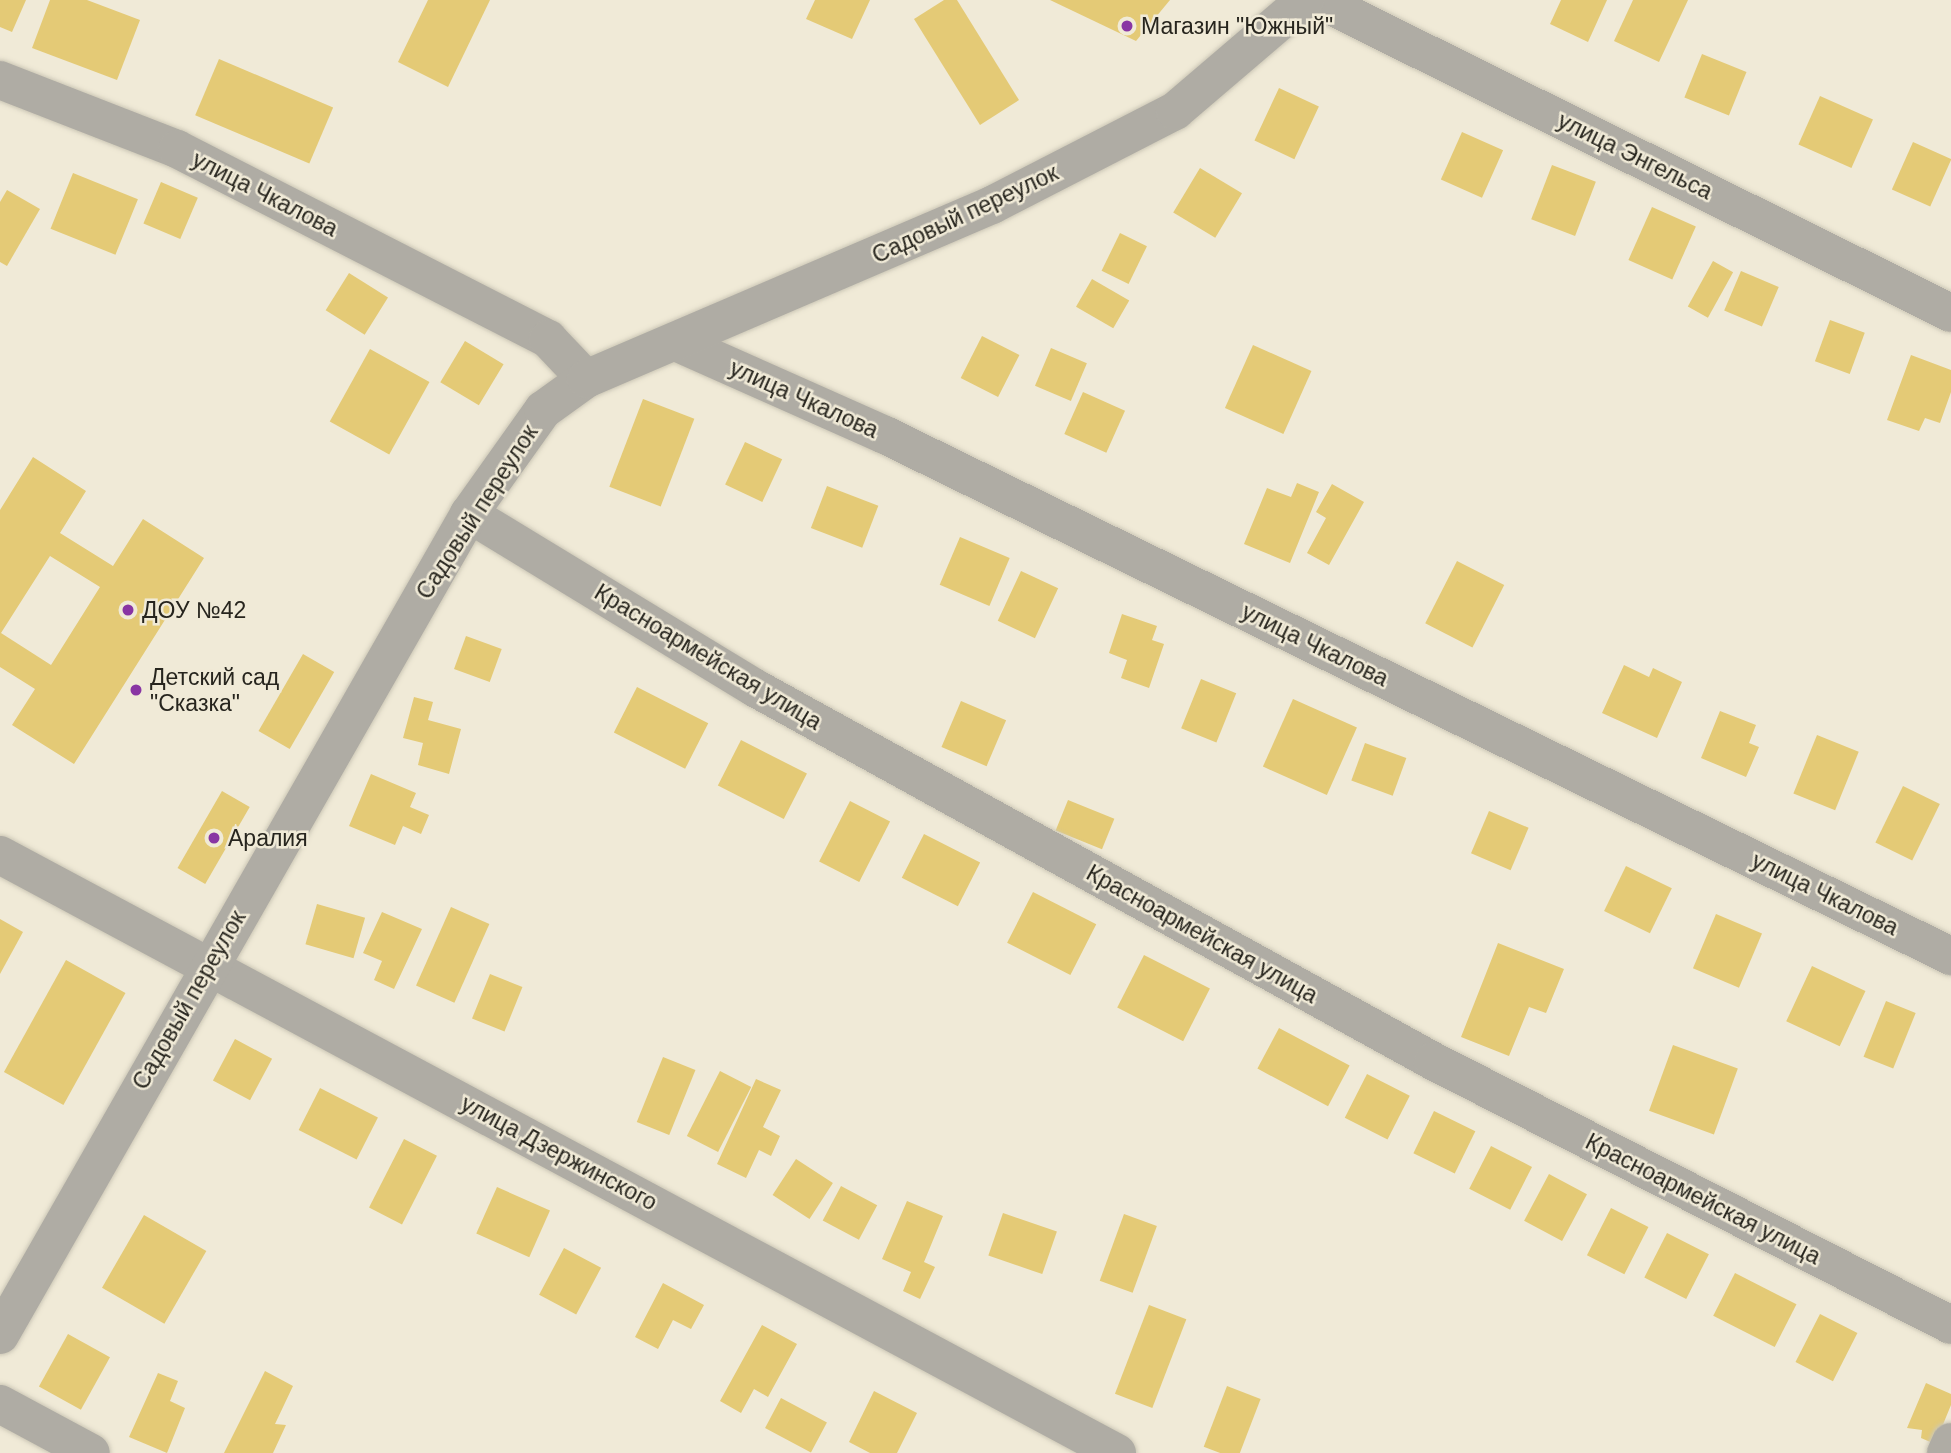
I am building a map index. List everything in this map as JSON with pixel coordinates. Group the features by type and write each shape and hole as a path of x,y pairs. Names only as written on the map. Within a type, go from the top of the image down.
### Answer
{"street":[{"name":"Садовый переулок","path":"0,1335 469,514 543,410 586,379 992,205 1175,111 1305,0"},
{"name":"улица Энгельса","path":"1319,0 1951,313"},
{"name":"улица Чкалова","path":"0,80 177,149 548,339 586,379"},
{"name":"улица Чкалова","path":"676,342 885,435 1951,956"},
{"name":"Красноармейская улица","path":"469,514 755,688 1421,1054 1951,1325"},
{"name":"улица Дзержинского","path":"0,855 1117,1453"},
{"path":"0,1404 91,1453"},
{"path":"1947,1453 1951,1442"}],"building":[{"path":"0,0 26,0 12,32 0,27"},
{"path":"50,0 87,0 140,20 117,80 32,48"},
{"path":"428,0 490,0 448,87 398,62"},
{"path":"815,0 870,0 852,39 806,19"},
{"path":"944,0 957,0 1019,100 980,125 914,19"},
{"name":"Магазин \"Южный\"","path":"1050,0 1170,0 1136,41"},
{"path":"1561,0 1607,0 1588,42 1550,24"},
{"path":"1633,0 1688,0 1659,62 1614,41"},
{"path":"1702,54 1747,72 1729,116 1684,98"},
{"path":"219,59 333,107 309,164 195,115"},
{"path":"1279,88 1319,107 1294,159 1254,141"},
{"path":"1820,96 1873,120 1851,168 1798,144"},
{"path":"1462,132 1503,150 1482,198 1441,180"},
{"path":"1913,142 1951,159 1930,207 1892,190"},
{"path":"1552,165 1596,182 1575,236 1531,219"},
{"path":"1200,168 1242,193 1215,238 1173,213"},
{"path":"73,173 138,199 115,255 51,229"},
{"path":"161,182 198,198 180,239 143,223"},
{"path":"7,190 40,209 7,266 0,262 0,202"},
{"path":"1652,207 1696,227 1672,280 1628,260"},
{"path":"1120,233 1147,246 1129,284 1102,271"},
{"path":"1713,261 1733,272 1708,318 1688,306"},
{"path":"1741,271 1779,287 1762,327 1724,311"},
{"path":"349,273 388,297 365,335 326,310"},
{"path":"1092,279 1129,300 1113,328 1076,307"},
{"path":"1830,320 1865,333 1850,374 1815,361"},
{"path":"982,336 1019,355 998,397 961,378"},
{"path":"465,341 504,364 479,405 440,382"},
{"path":"1253,345 1311,371 1283,434 1225,408"},
{"path":"1051,348 1087,363 1071,401 1035,386"},
{"path":"370,349 429,382 389,455 330,422"},
{"path":"1911,355 1951,370 1951,392 1940,423 1925,418 1919,431 1887,420"},
{"path":"1083,392 1125,411 1106,453 1064,434"},
{"path":"643,399 694,419 661,506 609,487"},
{"path":"745,442 782,459 762,502 725,485"},
{"name":"ДОУ №42","path":"33,457 86,491 60,533 113,566 143,519 204,558 74,764 12,725 35,689 0,667 0,510","holes":["50,556 100,587 51,665 1,633"]},
{"path":"1297,483 1319,492 1290,563 1244,544 1267,488 1291,497"},
{"path":"1332,484 1364,502 1329,565 1307,553 1326,518 1316,512"},
{"path":"827,486 878,506 862,548 811,528"},
{"path":"960,537 1010,558 989,606 940,585"},
{"path":"1457,561 1504,585 1472,647 1425,623"},
{"path":"1021,571 1058,588 1035,638 998,621"},
{"path":"1122,614 1157,626 1152,640 1164,644 1149,688 1121,678 1127,660 1109,653"},
{"path":"466,636 502,649 490,682 454,669"},
{"path":"303,654 334,672 290,749 258,731"},
{"path":"1624,665 1649,677 1653,668 1682,682 1657,738 1602,713"},
{"path":"1201,679 1236,693 1216,742 1181,728"},
{"path":"637,687 708,723 685,769 614,732"},
{"path":"414,697 433,702 428,720 461,729 449,774 418,765 423,743 403,738"},
{"path":"1293,699 1357,727 1327,795 1263,767"},
{"path":"961,701 1006,720 987,766 941,747"},
{"path":"1720,711 1756,725 1749,743 1759,747 1746,777 1701,758"},
{"path":"1817,735 1859,752 1835,810 1793,793"},
{"path":"741,740 807,774 784,819 718,785"},
{"path":"1365,743 1406,758 1393,796 1351,781"},
{"path":"371,774 416,793 410,807 429,815 421,834 403,826 395,845 349,826"},
{"path":"1903,786 1940,804 1912,861 1875,843"},
{"name":"Аралия","path":"222,791 250,807 205,884 178,868"},
{"path":"1068,800 1114,819 1102,849 1056,831"},
{"path":"850,801 890,821 859,882 819,862"},
{"path":"1489,811 1529,828 1511,870 1471,853"},
{"path":"924,834 980,863 958,906 902,878"},
{"path":"1626,866 1672,888 1650,933 1604,911"},
{"path":"1033,892 1096,924 1070,975 1007,943"},
{"path":"317,904 365,918 353,958 305,944"},
{"path":"451,907 489,924 454,1003 416,986"},
{"path":"382,912 422,929 394,989 374,980 382,961 363,953"},
{"path":"1716,914 1762,934 1739,988 1693,968"},
{"path":"0,919 23,932 0,974"},
{"path":"1498,943 1564,969 1546,1013 1529,1007 1509,1056 1461,1037"},
{"path":"1144,955 1210,989 1183,1041 1117,1008"},
{"path":"66,960 125,993 63,1105 4,1072"},
{"path":"1812,966 1865,991 1840,1046 1786,1021"},
{"path":"490,974 522,987 504,1032 472,1019"},
{"path":"1886,1001 1916,1013 1893,1069 1864,1057"},
{"path":"1279,1028 1350,1066 1328,1106 1257,1069"},
{"path":"235,1039 272,1059 250,1100 213,1080"},
{"path":"1673,1045 1738,1069 1714,1134 1649,1111"},
{"path":"663,1057 695,1070 669,1135 637,1122"},
{"path":"720,1071 751,1087 718,1152 687,1136"},
{"path":"1367,1074 1410,1096 1388,1139 1345,1118"},
{"path":"756,1079 781,1090 763,1127 780,1136 771,1156 759,1150 746,1178 717,1164"},
{"path":"320,1088 378,1118 357,1159 299,1130"},
{"path":"1434,1111 1475,1131 1455,1173 1413,1153"},
{"path":"404,1139 437,1156 402,1224 369,1208"},
{"path":"1491,1146 1532,1167 1510,1210 1469,1189"},
{"path":"796,1159 833,1183 809,1219 773,1195"},
{"path":"1549,1174 1587,1194 1562,1241 1524,1221"},
{"path":"841,1186 877,1205 859,1240 823,1220"},
{"path":"497,1187 550,1211 529,1257 476,1234"},
{"path":"907,1201 943,1216 924,1262 935,1267 920,1299 903,1291 911,1272 882,1259"},
{"path":"1611,1208 1648,1227 1624,1274 1587,1255"},
{"path":"1003,1213 1057,1232 1042,1274 988,1256"},
{"path":"1124,1214 1157,1226 1133,1293 1100,1281"},
{"path":"144,1215 206,1251 164,1324 102,1288"},
{"path":"1667,1233 1709,1254 1686,1299 1644,1278"},
{"path":"564,1248 601,1268 576,1315 539,1295"},
{"path":"1735,1273 1796,1304 1775,1347 1713,1316"},
{"path":"663,1283 704,1305 691,1329 673,1320 658,1349 635,1337"},
{"path":"1149,1305 1186,1319 1152,1408 1115,1394"},
{"path":"1820,1314 1857,1333 1833,1381 1795,1362"},
{"path":"762,1325 797,1344 768,1397 754,1389 741,1413 720,1401"},
{"path":"68,1334 110,1357 81,1410 39,1386"},
{"path":"265,1371 293,1386 275,1424 286,1425 273,1453 224,1453"},
{"path":"158,1373 178,1381 170,1401 185,1408 167,1453 129,1437"},
{"path":"1926,1383 1951,1394 1951,1405 1935,1444 1921,1438 1922,1430 1907,1428"},
{"path":"1227,1386 1261,1399 1240,1453 1220,1453 1204,1447"},
{"path":"874,1391 917,1413 897,1453 870,1453 849,1442"},
{"path":"781,1398 827,1422 811,1452 765,1428"}],"place":[{"name":"Магазин \"Южный\"","path":"1127,26"},
{"name":"ДОУ №42","path":"128,610"},
{"name":"Детский сад \"Сказка\"","path":"136,690"},
{"name":"Аралия","path":"214,838"}]}
